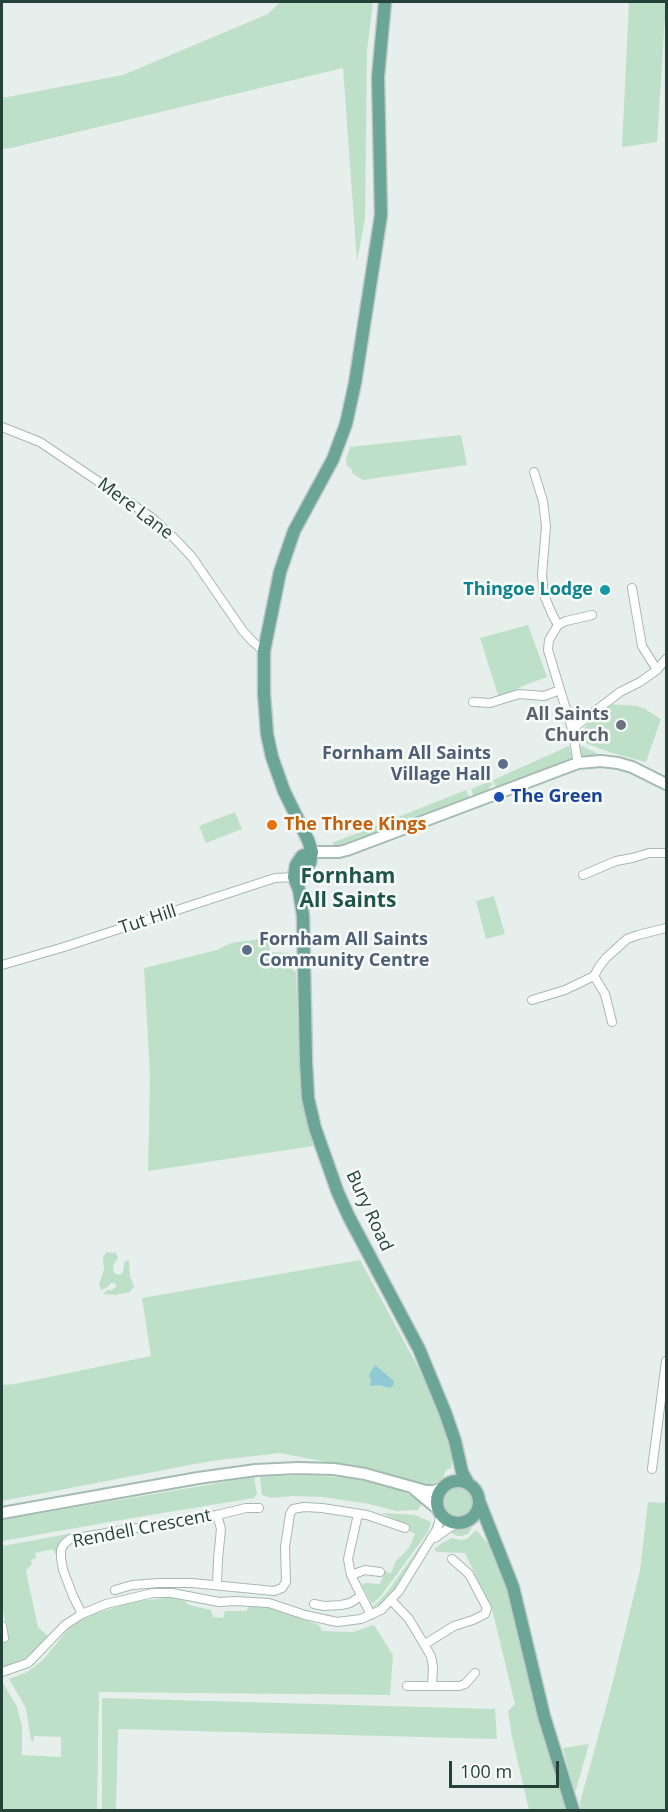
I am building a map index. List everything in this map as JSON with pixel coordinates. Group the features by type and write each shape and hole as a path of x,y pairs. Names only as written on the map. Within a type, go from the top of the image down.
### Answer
{"main road":[{"path":"312,852 284,791 272,757 265,714 264,651 280,572 294,531 333,459 346,424 355,383 381,215 378,76 385,2"},
{"path":"294,877 296,865 302,856 312,852 347,850 578,764 601,761 618,763 632,767 666,784"},
{"name":"Bury Road","path":"294,877 299,890 303,916 308,1098 315,1128 349,1216 419,1349 446,1412 462,1472 468,1483"},
{"name":"Bury Road","path":"445,1485 453,1472 456,1448"},
{"path":"2,1513 256,1470 334,1469 434,1491 454,1481 468,1483 476,1491 513,1587 544,1716 573,1810"},
{"path":"439,1511 437,1498 445,1485"},
{"path":"412,1488 451,1522 476,1526 495,1543"},
{"path":"462,1522 476,1514 479,1502"}],"street":[{"name":"Mere Lane","path":"2,427 40,442 151,517 192,557 243,631 264,651"},
{"path":"534,472 543,501 546,526 542,575 544,595 558,625"},
{"path":"632,588 642,646 657,670"},
{"path":"578,764 572,729 548,650 549,640 558,625 592,615"},
{"path":"572,729 610,698 657,670 666,659"},
{"path":"473,702 490,704 519,694 544,696 560,690"},
{"path":"584,875 616,861 649,853 666,853"},
{"name":"Tut Hill","path":"2,965 275,878 294,877"},
{"path":"532,1000 565,990 594,976 606,958 627,939 666,928"},
{"path":"594,976 605,994 612,1022"},
{"path":"652,1469 666,1361"},
{"name":"Rendell Crescent","path":"82,1614 63,1570 61,1550 70,1539 217,1515 246,1508 259,1508"},
{"path":"115,1590 159,1580 274,1591 282,1588 286,1582 285,1547 290,1514 293,1509 322,1508 358,1514 405,1528"},
{"path":"2,1672 28,1663 65,1625 82,1614 106,1604 153,1593 172,1593 219,1602 269,1603 304,1615 337,1622 350,1622 371,1615 381,1610 399,1591 437,1529 440,1519 439,1511"},
{"path":"358,1514 348,1559 351,1575 371,1615"},
{"path":"217,1515 221,1529 217,1585"},
{"path":"429,1542 448,1527 462,1522"},
{"path":"425,1644 454,1626 485,1614 487,1608 470,1574 452,1559"},
{"path":"351,1575 364,1570 380,1572"},
{"path":"314,1604 341,1605 350,1603 361,1596"},
{"path":"391,1600 409,1618 431,1656 432,1686"},
{"path":"2,1626 4,1638"},
{"path":"407,1686 459,1686 465,1684 475,1673"}],"green space":[{"path":"280,2 373,2 367,51 365,218 357,262 343,68 2,149 2,98 123,75 268,14"},
{"path":"629,2 666,2 657,142 622,147"},
{"path":"461,435 467,465 363,480 353,474 351,468 347,466 346,459 350,447"},
{"path":"528,625 547,677 499,698 480,638"},
{"path":"609,704 637,706 661,719 646,762 612,753 582,742 577,737 600,709"},
{"path":"569,746 572,756 570,762 497,790 493,780"},
{"path":"577,746 601,755 585,758 578,753"},
{"path":"491,781 493,785 489,787 491,791 474,797 471,789"},
{"path":"466,790 470,799 340,848 332,843"},
{"path":"235,812 242,829 206,843 199,826"},
{"path":"494,896 505,934 486,939 476,901"},
{"path":"268,938 270,952 290,953 292,969 296,972 300,1086 313,1146 148,1171 150,1076 144,968 217,950 231,943"},
{"path":"115,1251 118,1258 113,1266 114,1273 120,1275 123,1272 124,1263 129,1261 130,1276 134,1286 130,1292 115,1295 103,1294 117,1286 111,1283 101,1290 99,1284 104,1270 103,1257 107,1252"},
{"path":"360,1260 419,1369 447,1430 452,1458 451,1469 447,1469 439,1481 431,1484 430,1487 362,1469 280,1453 211,1461 2,1501 2,1385 151,1356 142,1298"},
{"path":"309,1475 348,1478 396,1488 423,1501 418,1510 396,1511 324,1497 271,1498 262,1495 260,1477"},
{"path":"254,1477 257,1494 254,1498 2,1541 2,1520"},
{"path":"458,1486 469,1491 474,1502 469,1513 458,1518 447,1513 442,1502 447,1491"},
{"path":"648,1502 666,1503 666,1810 581,1810 580,1803 640,1570"},
{"path":"383,1513 415,1515 431,1522 428,1532 380,1597 372,1604 362,1585 380,1584 385,1571 391,1573 396,1561 409,1548 415,1534 407,1530 409,1525"},
{"path":"433,1523 436,1524 394,1591 384,1602 373,1608 388,1591 430,1532"},
{"path":"459,1526 472,1528 468,1534 456,1536 450,1531"},
{"path":"476,1530 494,1550 503,1569 536,1705 566,1810 529,1810 508,1711 515,1704 493,1613 465,1553 437,1552 434,1549 452,1538 467,1539"},
{"path":"68,1534 58,1545 57,1554 53,1549 35,1553 36,1558 31,1560 32,1565 26,1571 38,1627 48,1636 34,1652 23,1660 2,1668 2,1642 8,1641 2,1602 2,1546"},
{"path":"174,1597 183,1599 189,1605 211,1610 213,1617 223,1618 225,1611 246,1611 249,1606 267,1607 319,1625 322,1631 353,1632 374,1625 393,1655 390,1695 99,1692 97,1810 2,1810 2,1681 17,1707 22,1726 22,1755 61,1757 61,1737 34,1736 34,1741 31,1740 26,1708 9,1679 27,1672 42,1661 71,1626 91,1615 131,1602"},
{"path":"102,1698 495,1709 497,1739 118,1729 116,1810 102,1810"},
{"path":"589,1744 576,1790 574,1791 563,1748"}],"water":[{"path":"375,1365 394,1381 393,1386 390,1388 370,1386 369,1375"}],"place":[{"name":"Thingoe Lodge","path":"605,590"},
{"name":"All Saints Church","path":"621,725"},
{"name":"Fornham All Saints Village Hall","path":"503,764"},
{"name":"The Green","path":"499,797"},
{"name":"The Three Kings","path":"272,825"},
{"name":"Fornham All Saints Community Centre","path":"247,950"}],"district":[{"name":"Fornham All Saints","path":"348,889"}]}
